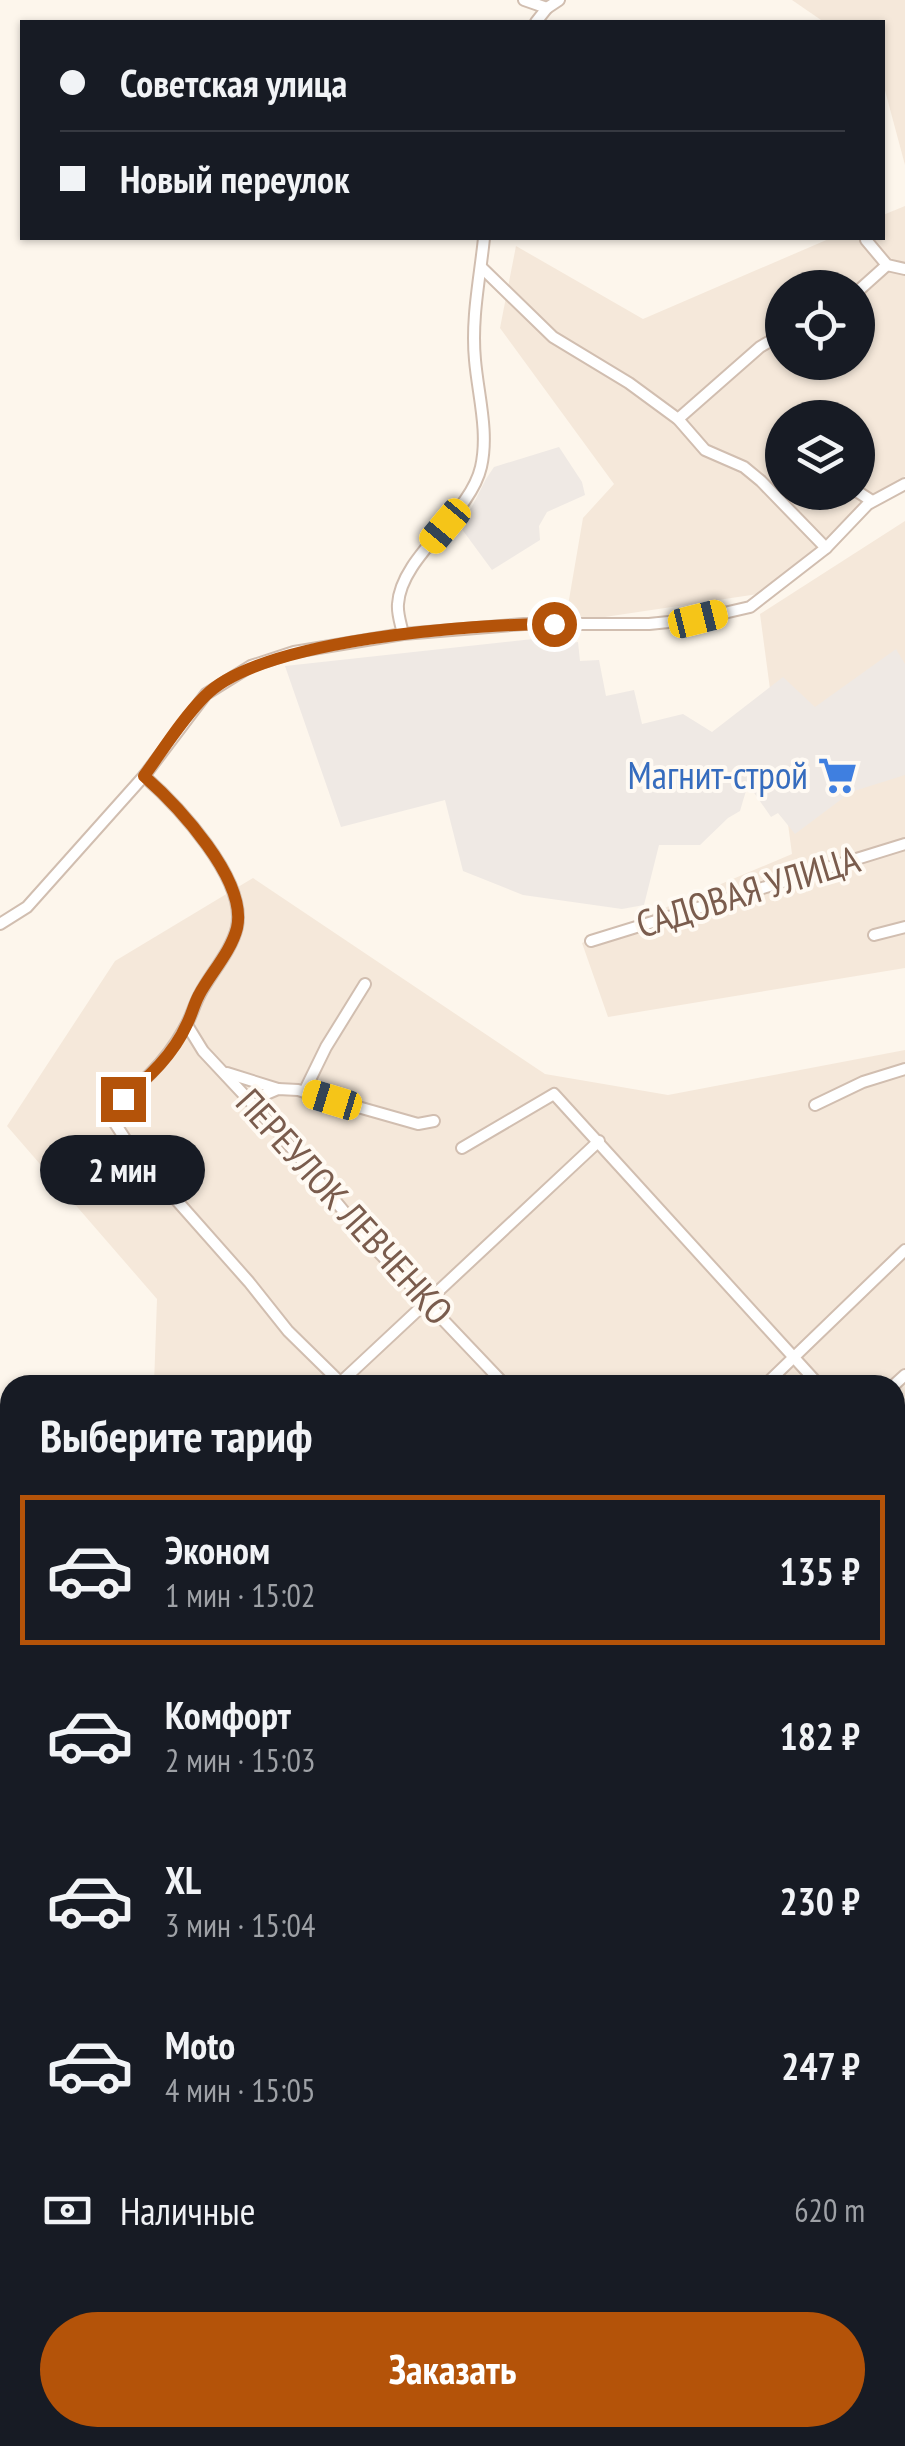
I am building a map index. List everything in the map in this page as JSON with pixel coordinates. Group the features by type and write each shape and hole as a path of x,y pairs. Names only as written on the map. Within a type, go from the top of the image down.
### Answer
{"street":[{"path":"524,0 546,8"},
{"path":"537,20 559,0"},
{"path":"402,634 398,603 408,577 460,507 481,468 483,436 475,359 475,306 484,240"},
{"path":"866,240 887,265 905,268"},
{"path":"875,276 887,265"},
{"path":"481,267 553,337 628,383 678,420 705,450 744,467 826,548"},
{"path":"678,420 765,344"},
{"path":"875,499 905,484"},
{"path":"0,924 27,906 144,776 206,694 251,666 294,652 402,634 524,624 649,624 698,619 750,607 826,548 863,510"},
{"path":"144,776 192,826 224,872 237,900 237,927 162,1065 106,1111 133,1152 288,1331 333,1375"},
{"name":"САДОВАЯ УЛИЦА","path":"591,941 905,844"},
{"path":"874,934 905,926"},
{"path":"304,1092 326,1047 366,984"},
{"name":"ПЕРЕУЛОК ЛЕВЧЕНКО","path":"187,1025 203,1052 263,1114 370,1243 496,1375"},
{"path":"815,1105 905,1068"},
{"path":"222,1070 278,1089 304,1092 404,1121 434,1121"},
{"path":"263,1114 264,1095 278,1089"},
{"path":"462,1148 554,1094 810,1375"},
{"path":"351,1375 599,1142"},
{"path":"776,1375 905,1250"}],"shaded area":[{"path":"792,0 905,0 905,165 885,90 885,20 821,20"},
{"path":"905,206 905,476 875,500 875,400 765,400 765,510 863,510 758,594 565,623 583,518 614,484 500,328 516,246 643,319 826,240 885,240 885,214"},
{"path":"559,447 582,482 585,495 547,512 539,526 540,540 492,570 461,528 486,479 494,467"},
{"path":"905,521 905,968 608,1017 582,943 792,854 760,614"},
{"path":"551,637 555,645 578,642 580,661 599,660 606,696 634,690 642,724 683,714 712,732 783,677 815,707 896,649 905,664 905,775 851,792 795,834 778,813 771,817 748,784 740,811 700,845 659,845 644,905 622,909 523,895 463,871 445,800 341,827 285,666"},
{"path":"253,878 545,1074 668,1095 905,1050 905,1375 154,1375 157,1299 7,1126 115,961"}],"place":[{"name":"Магнит-строй","path":"838,776"}],"route":[{"path":"123,1099 162,1065 237,927 237,900 224,872 192,826 144,776 206,694 251,666 294,652 402,634 554,624"}]}
